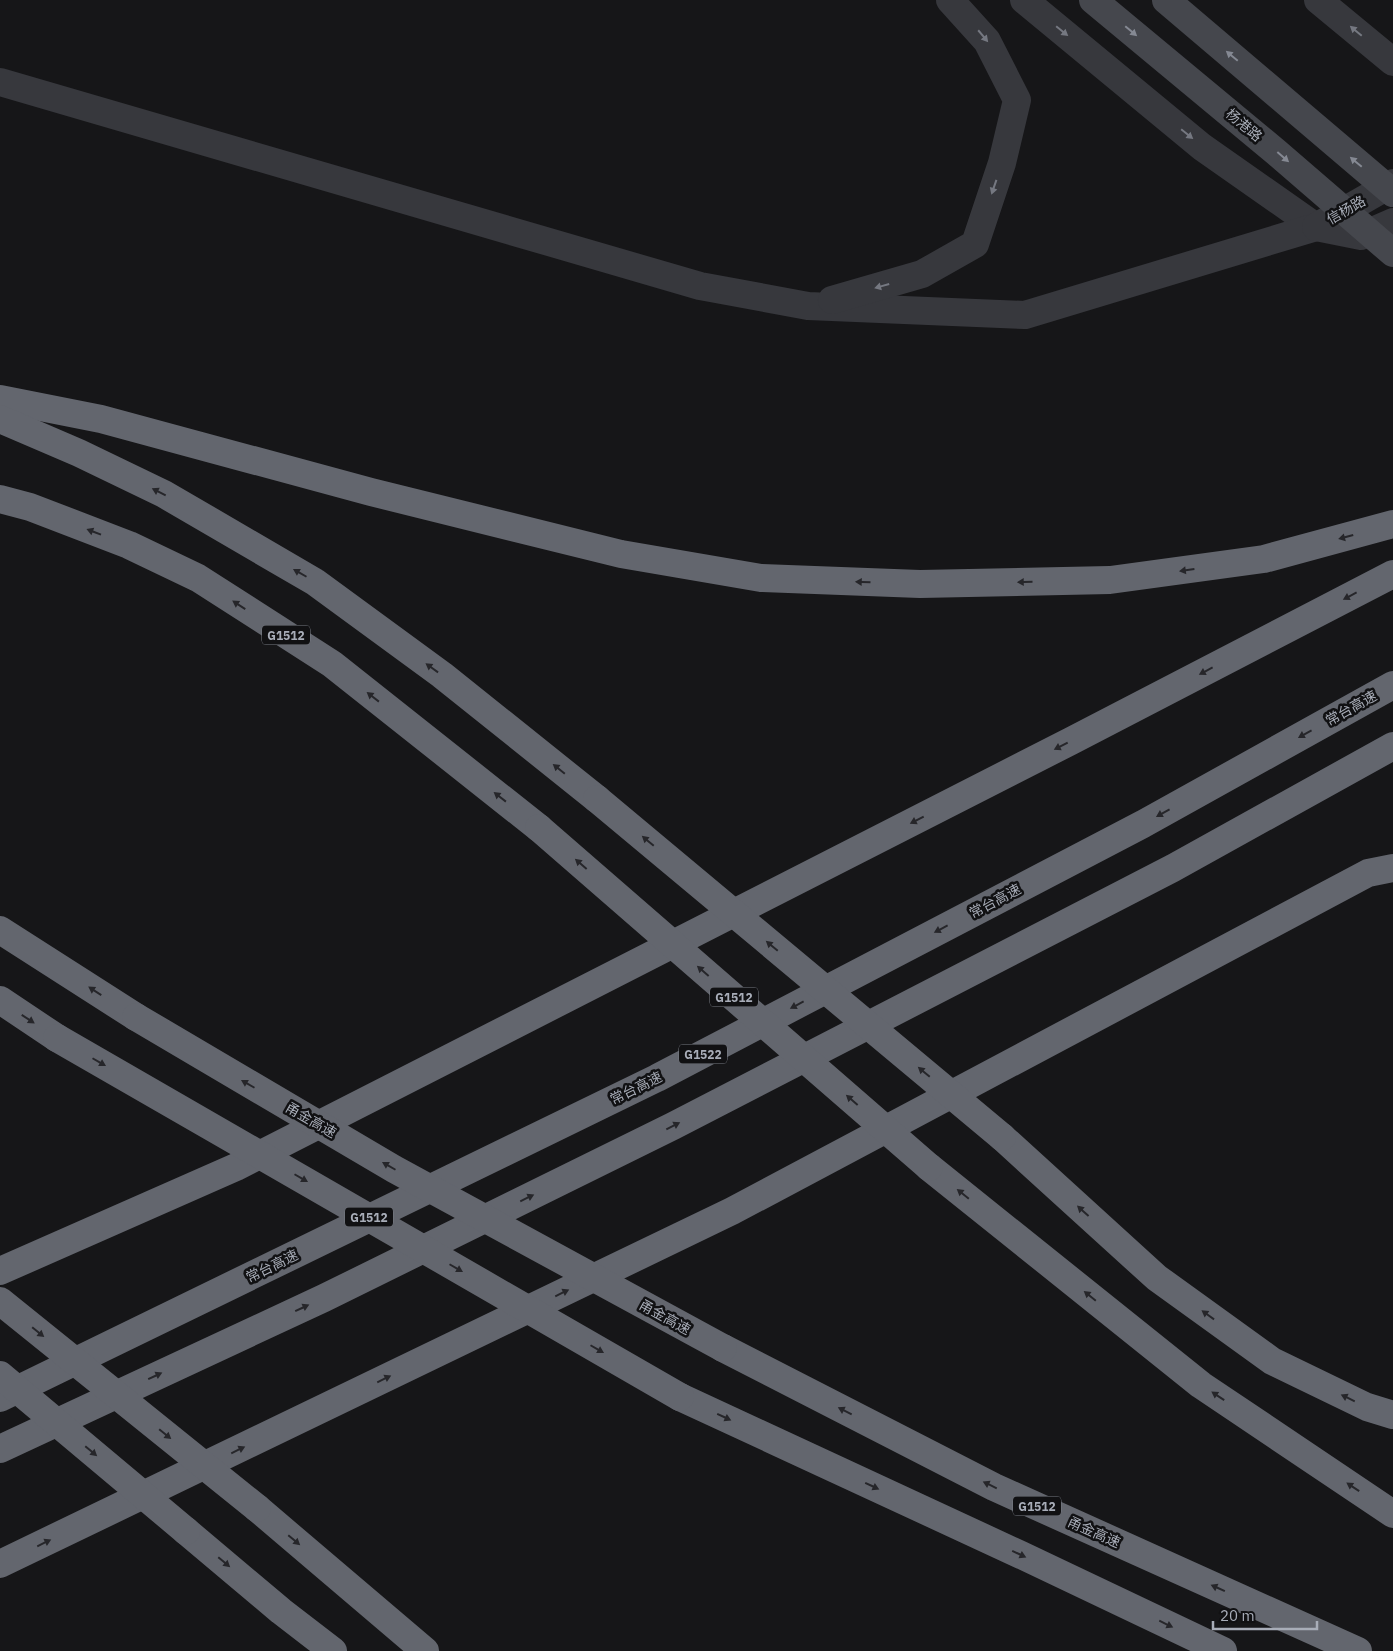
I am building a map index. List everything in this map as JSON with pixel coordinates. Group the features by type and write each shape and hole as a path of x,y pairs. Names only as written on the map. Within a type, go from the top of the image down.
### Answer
{"highway":[{"path":"0,399 102,419 370,492 621,554 761,578 920,584 1110,580 1264,559 1393,524"},
{"path":"0,419 79,453 164,494 315,582 442,675 597,799 1002,1137 1157,1278 1272,1361 1367,1407 1393,1415"},
{"name":"G1512","path":"0,499 30,507 129,545 198,578 332,664 539,828 929,1167 1201,1385 1393,1514"},
{"path":"0,1271 236,1167 1072,741 1393,574"},
{"name":"常台高速","path":"0,1398 657,1078 1143,824 1393,684"},
{"path":"0,1449 324,1298 673,1126 1173,868 1393,746"},
{"path":"0,1564 732,1212 1368,873 1393,868"},
{"name":"甬金高速","path":"0,930 136,1018 394,1169 723,1348 994,1487 1358,1651"},
{"name":"G1512","path":"0,1000 57,1038 680,1397 1022,1555 1223,1651"},
{"path":"0,1301 257,1508 426,1651"},
{"path":"0,1375 281,1611 334,1651"}],"main road":[{"name":"杨港路","path":"1093,0 1276,152 1393,253"},
{"path":"1166,0 1393,194"}],"street":[{"path":"808,306 922,274 975,244 1002,163 1017,100 987,41 950,0"},
{"path":"1024,0 1202,147 1316,227"},
{"path":"1318,0 1393,62"},
{"path":"0,82 700,286 808,306 1026,315 1316,227"},
{"name":"信杨路","path":"1316,227 1393,183"},
{"name":"信杨路","path":"1316,227 1362,236 1393,222"}]}
